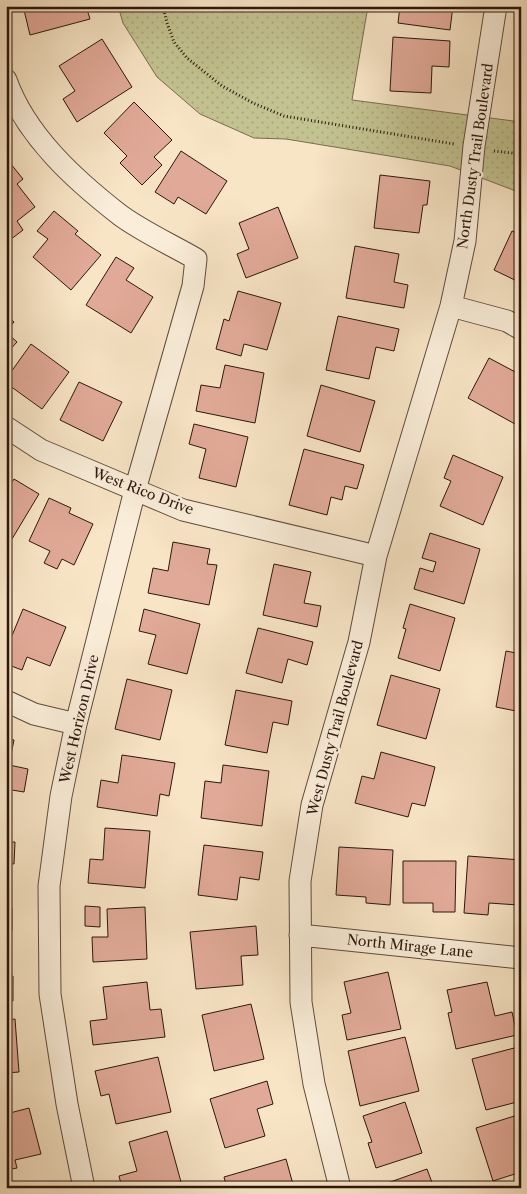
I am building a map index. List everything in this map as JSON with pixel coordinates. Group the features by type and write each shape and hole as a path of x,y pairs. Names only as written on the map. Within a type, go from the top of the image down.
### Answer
{"street":[{"name":"North Dusty Trail Boulevard","path":"451,306 465,241 474,146 496,6"},
{"name":"West Horizon Drive","path":"6,80 14,101 58,162 122,216 196,259 193,286 135,490 76,724 61,796 49,886 50,994 66,1104 84,1188"},
{"path":"451,306 507,321 521,329"},
{"name":"West Dusty Trail Boulevard","path":"340,1188 314,1084 300,1002 300,881 312,805 359,642 376,556 451,306"},
{"name":"West Rico Drive","path":"6,427 41,450 183,510 376,556"},
{"path":"6,701 34,714 76,724"},
{"name":"North Mirage Lane","path":"300,934 521,958"}],"path":[{"path":"163,6 174,42 187,58 222,86 253,103 284,116 474,146 499,152 521,154"}],"green space":[{"path":"118,6 368,6 352,100 521,122 521,193 450,166 286,139 254,138 200,114 157,77 123,23"}],"building":[{"path":"41,6 86,6 90,19 30,35 24,10"},
{"path":"400,6 453,6 450,30 398,23"},
{"path":"393,37 450,41 449,67 432,66 431,93 390,91"},
{"path":"102,39 132,87 77,122 63,99 75,91 59,66"},
{"path":"134,102 172,140 154,157 162,165 142,185 120,163 127,156 104,133"},
{"path":"181,151 227,181 206,214 178,197 174,204 155,192"},
{"path":"6,158 23,179 17,184 35,207 17,221 23,230 6,243"},
{"path":"380,175 430,181 427,205 423,205 419,233 374,228"},
{"path":"278,207 298,258 246,278 237,254 249,249 239,223"},
{"path":"54,211 78,231 75,234 101,255 71,290 33,257 48,239 37,231"},
{"path":"512,231 521,235 521,283 494,270"},
{"path":"355,246 399,254 394,282 408,285 404,308 346,298"},
{"path":"116,257 134,268 126,280 153,297 131,333 86,305"},
{"path":"238,291 281,303 267,350 244,344 241,356 216,349 224,319 229,321"},
{"path":"6,315 14,322 6,332"},
{"path":"338,316 399,329 394,351 376,347 369,379 326,370"},
{"path":"6,332 17,342 6,354"},
{"path":"31,344 69,372 42,409 6,383 6,379"},
{"path":"489,358 521,375 521,413 515,424 468,398"},
{"path":"225,365 264,373 255,423 196,411 201,385 220,388"},
{"path":"79,382 122,402 103,441 60,420"},
{"path":"321,385 375,401 360,452 307,436"},
{"path":"194,424 248,437 236,487 199,478 206,449 189,444"},
{"path":"304,449 364,465 357,489 345,486 342,500 331,497 327,515 289,505"},
{"path":"453,455 503,477 483,525 440,506 451,481 444,478"},
{"path":"14,479 39,494 9,544 6,542 6,491"},
{"path":"49,498 71,508 69,513 93,524 74,565 62,559 57,569 44,563 50,551 29,541"},
{"path":"430,533 480,549 464,604 414,589 420,568 433,572 436,562 422,558"},
{"path":"173,542 210,549 207,564 217,565 209,605 148,593 153,568 168,571"},
{"path":"274,564 311,572 304,603 321,606 317,627 263,615"},
{"path":"410,604 455,618 440,671 398,658 406,629 403,628"},
{"path":"23,609 66,627 50,666 27,657 22,670 6,664 6,650"},
{"path":"144,609 200,624 187,674 148,664 156,635 139,631"},
{"path":"258,628 313,642 307,665 288,659 282,683 246,673"},
{"path":"506,651 521,654 521,712 496,707"},
{"path":"391,675 440,689 426,739 377,725"},
{"path":"127,679 172,690 160,740 115,729"},
{"path":"236,690 292,701 288,725 273,722 267,753 225,745"},
{"path":"6,738 14,740 9,765 28,769 24,792 6,789"},
{"path":"381,752 435,767 425,806 412,803 408,817 355,803 362,776 374,779"},
{"path":"122,755 175,763 169,796 160,794 157,816 97,807 101,780 118,783"},
{"path":"223,765 269,771 262,826 201,818 205,781 221,783"},
{"path":"105,828 150,831 145,888 88,883 90,859 103,860"},
{"path":"6,842 15,842 14,864 6,863"},
{"path":"204,845 263,852 259,880 240,877 237,900 198,895"},
{"path":"339,847 393,850 390,905 366,903 366,897 336,895"},
{"path":"468,856 521,860 518,905 489,903 488,915 464,913"},
{"path":"403,861 456,861 455,912 433,912 433,903 403,903"},
{"path":"85,906 100,907 100,927 85,926"},
{"path":"145,907 147,959 93,962 92,937 108,937 107,909"},
{"path":"6,908 12,908 12,931 6,931"},
{"path":"256,926 258,955 241,956 243,985 196,989 190,932"},
{"path":"388,972 401,1029 347,1040 342,1015 351,1013 344,982"},
{"path":"6,976 13,976 13,1001 6,1001"},
{"path":"147,982 150,1010 161,1009 165,1037 93,1045 90,1021 107,1019 103,987"},
{"path":"487,982 495,1016 512,1012 517,1035 456,1049 448,1013 452,1012 447,990"},
{"path":"251,1004 264,1059 214,1071 202,1015"},
{"path":"15,1019 19,1072 6,1073 6,1020"},
{"path":"405,1037 419,1091 360,1106 348,1051"},
{"path":"518,1047 521,1058 521,1101 486,1110 472,1059"},
{"path":"158,1057 171,1112 116,1124 109,1094 101,1096 95,1071"},
{"path":"267,1081 273,1104 257,1109 265,1136 225,1148 210,1099"},
{"path":"405,1102 422,1153 376,1168 368,1143 372,1142 363,1116"},
{"path":"29,1108 41,1154 15,1160 17,1168 6,1170 6,1114"},
{"path":"521,1114 521,1172 493,1181 476,1128"},
{"path":"167,1131 181,1182 160,1188 122,1188 119,1176 137,1171 129,1142"},
{"path":"286,1159 294,1188 227,1188 224,1177"},
{"path":"427,1169 434,1188 380,1188 379,1186"}]}
